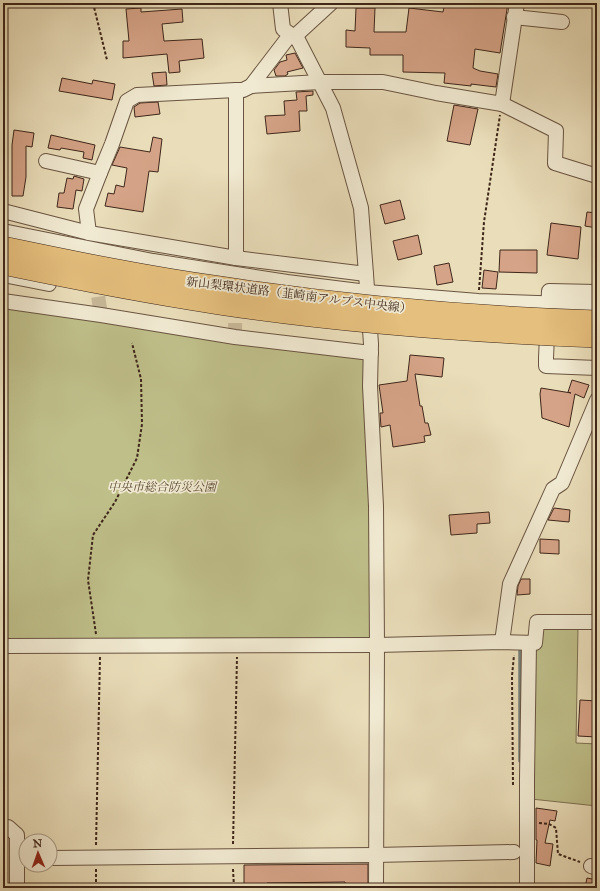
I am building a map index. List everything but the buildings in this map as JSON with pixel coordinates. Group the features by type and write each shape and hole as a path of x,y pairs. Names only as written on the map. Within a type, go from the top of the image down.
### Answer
{"highway":[{"name":"新山梨環状道路（韮崎南アルプス中央線）","path":"3,247 144,275 221,288 300,298 458,314 532,319 597,321"},
{"name":"新山梨環状道路（韮崎南アルプス中央線）","path":"3,264 221,304 302,314 453,330 597,337"}],"street":[{"path":"280,3 283,29 298,40 333,108 360,208 370,333 370,386 376,506 376,888"},
{"path":"251,86 292,36 331,3"},
{"path":"502,104 516,7 562,22"},
{"path":"89,233 86,209 112,144 127,101 137,96 236,90 251,86 320,82 383,82 502,104 556,131 555,163 597,176"},
{"path":"236,90 236,258"},
{"path":"46,161 100,173"},
{"path":"3,211 89,233 236,258 366,274"},
{"path":"3,231 153,261 286,282 367,292 478,301 597,305"},
{"path":"3,275 114,297 203,311 370,333 546,345 597,346"},
{"path":"597,292 550,291 546,345 546,366 597,368"},
{"path":"3,301 235,337 371,353"},
{"path":"509,642 510,584 553,489 562,483 597,400"},
{"path":"3,646 534,643 537,622 597,622"},
{"path":"527,888 529,643"},
{"path":"3,827 8,827 17,835 18,841"},
{"path":"58,858 232,857 514,852"},
{"path":"17,888 19,873"}],"path":[{"path":"93,3 107,60"},
{"path":"478,301 484,222 502,104"},
{"path":"96,888 100,646 96,634 88,580 93,534 115,502 137,458 142,424 141,379 132,343"},
{"path":"509,642 512,676 513,788"},
{"path":"234,888 232,857 237,645"},
{"path":"527,821 553,826 557,831 558,854 594,867"}],"green space":[{"name":"中央市総合防災公園","path":"3,301 371,353 377,645 3,646"},
{"path":"544,627 578,627 576,743 597,744 597,806 531,799 533,648 539,647"}],"waterway":[{"path":"520,650 520,761"}],"tunnel":[{"path":"235,337 236,258"},
{"path":"95,276 101,315"}]}
